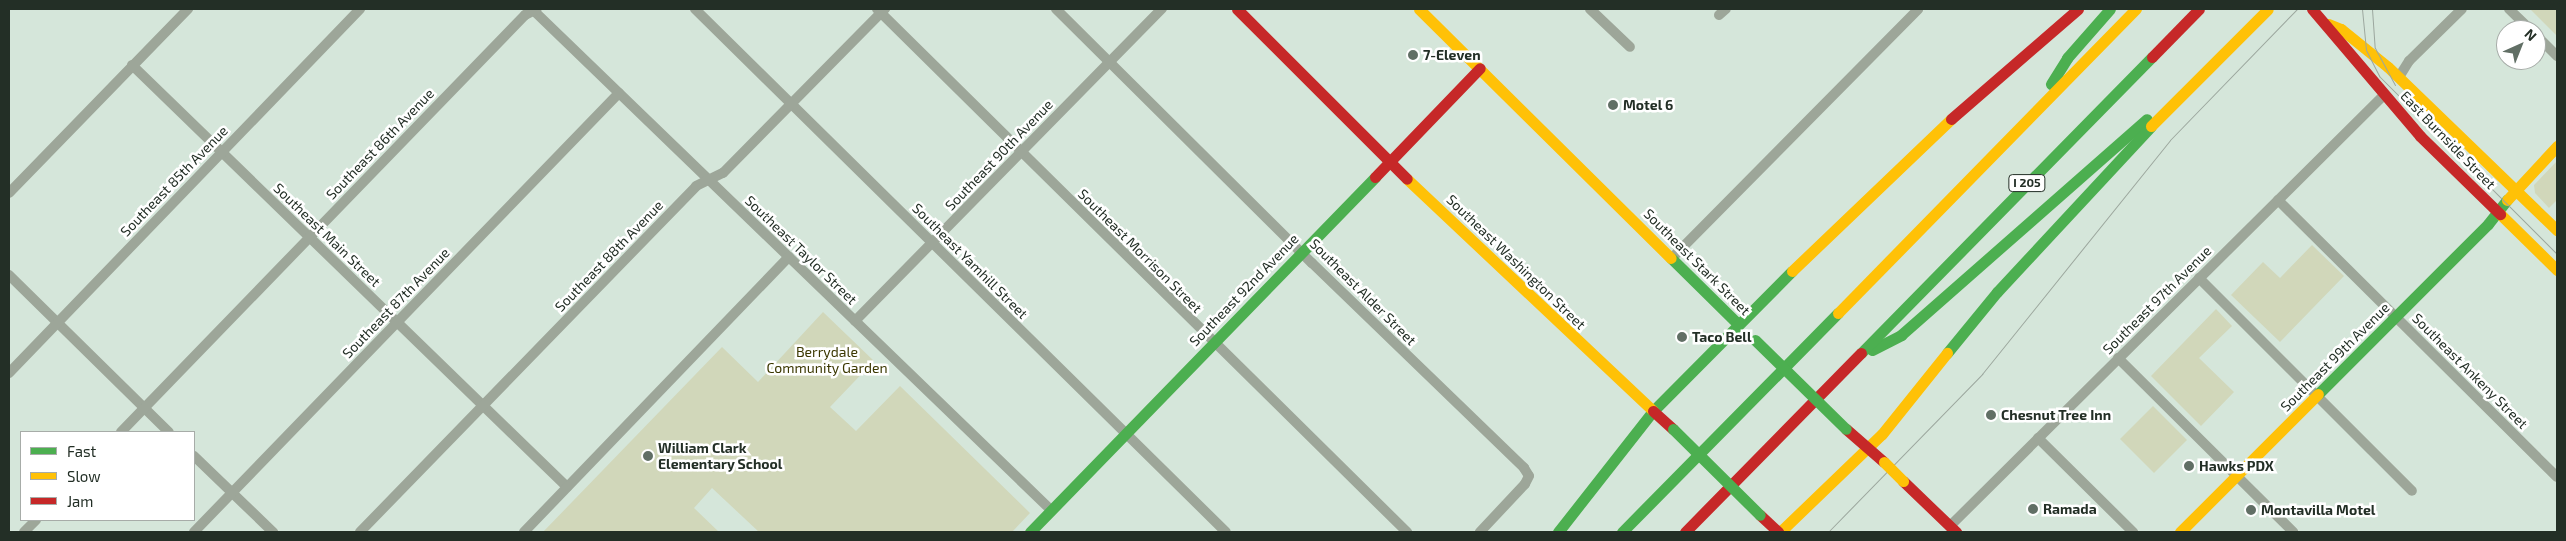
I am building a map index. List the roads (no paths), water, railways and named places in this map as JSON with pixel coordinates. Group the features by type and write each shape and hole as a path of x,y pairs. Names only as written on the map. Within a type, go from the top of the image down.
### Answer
{"main road":[{"name":"Southeast Washington Street","path":"1237,9 1389,161 1673,429 1779,532"},
{"name":"Southeast Stark Street","path":"1419,9 1738,324 1953,529"},
{"path":"1558,532 1653,411 1738,324 1929,138 2078,9"},
{"path":"2038,107 2067,58 2110,9"},
{"path":"1622,532 2136,9"},
{"name":"I 205","path":"1685,532 2199,9"},
{"path":"1779,532 1866,447 1882,434 1997,292 2187,87 2268,9"},
{"name":"East Burnside Street","path":"2312,9 2328,24 2336,41 2384,95 2557,270"},
{"name":"East Burnside Street","path":"2328,24 2341,29 2399,77 2557,230"},
{"name":"Southeast 92nd Avenue","path":"1030,532 1480,68"},
{"path":"1856,359 1901,335 2117,143 2187,87"},
{"name":"Southeast 99th Avenue","path":"2180,532 2396,317 2498,212 2515,188 2557,146"}],"street":[{"path":"10,190 188,9"},
{"name":"Southeast 85th Avenue","path":"9,373 220,152 360,9"},
{"name":"Southeast Taylor Street","path":"534,9 1051,510"},
{"name":"Southeast 86th Avenue","path":"122,431 309,237 534,9"},
{"name":"Southeast Yamhill Street","path":"695,9 1226,532"},
{"name":"Southeast Alder Street","path":"1056,9 1524,468 1528,476 1526,484 1480,532"},
{"name":"Southeast 90th Avenue","path":"855,321 1162,9"},
{"path":"1590,9 1630,47"},
{"path":"1672,258 1918,9"},
{"path":"2399,77 2409,61 2462,9"},
{"path":"2509,9 2521,20"},
{"name":"Southeast 88th Avenue","path":"360,532 696,186 722,173 881,10"},
{"name":"Southeast Morrison Street","path":"881,10 1213,343 1406,532"},
{"path":"2546,45 2557,56"},
{"name":"Southeast Main Street","path":"132,65 567,487"},
{"name":"Southeast 87th Avenue","path":"194,532 619,93"},
{"name":"Southeast 97th Avenue","path":"1953,529 2038,438 2384,95"},
{"name":"Southeast Ankeny Street","path":"2278,200 2557,477"},
{"path":"524,532 789,257"},
{"path":"9,275 168,431"},
{"path":"2198,278 2412,491"},
{"path":"2118,358 2293,532"},
{"path":"2038,438 2133,532"},
{"path":"195,457 272,532"},
{"path":"24,532 35,521"}],"tram line":[{"path":"1828,532 1982,374 2170,140 2297,9"},
{"path":"2362,9 2366,50 2380,77 2557,254"},
{"path":"2372,9 2375,48 2395,85"}],"place":[{"name":"7-Eleven","path":"1413,55"},
{"name":"Motel 6","path":"1613,105"},
{"name":"Taco Bell","path":"1682,337"},
{"name":"Chesnut Tree Inn","path":"1991,415"},
{"name":"William Clark Elementary School","path":"648,456"},
{"name":"Hawks PDX","path":"2189,466"},
{"name":"Ramada","path":"2033,509"},
{"name":"Montavilla Motel","path":"2251,510"}],"park label":[{"name":"Berrydale Community Garden","path":"827,360"}]}
